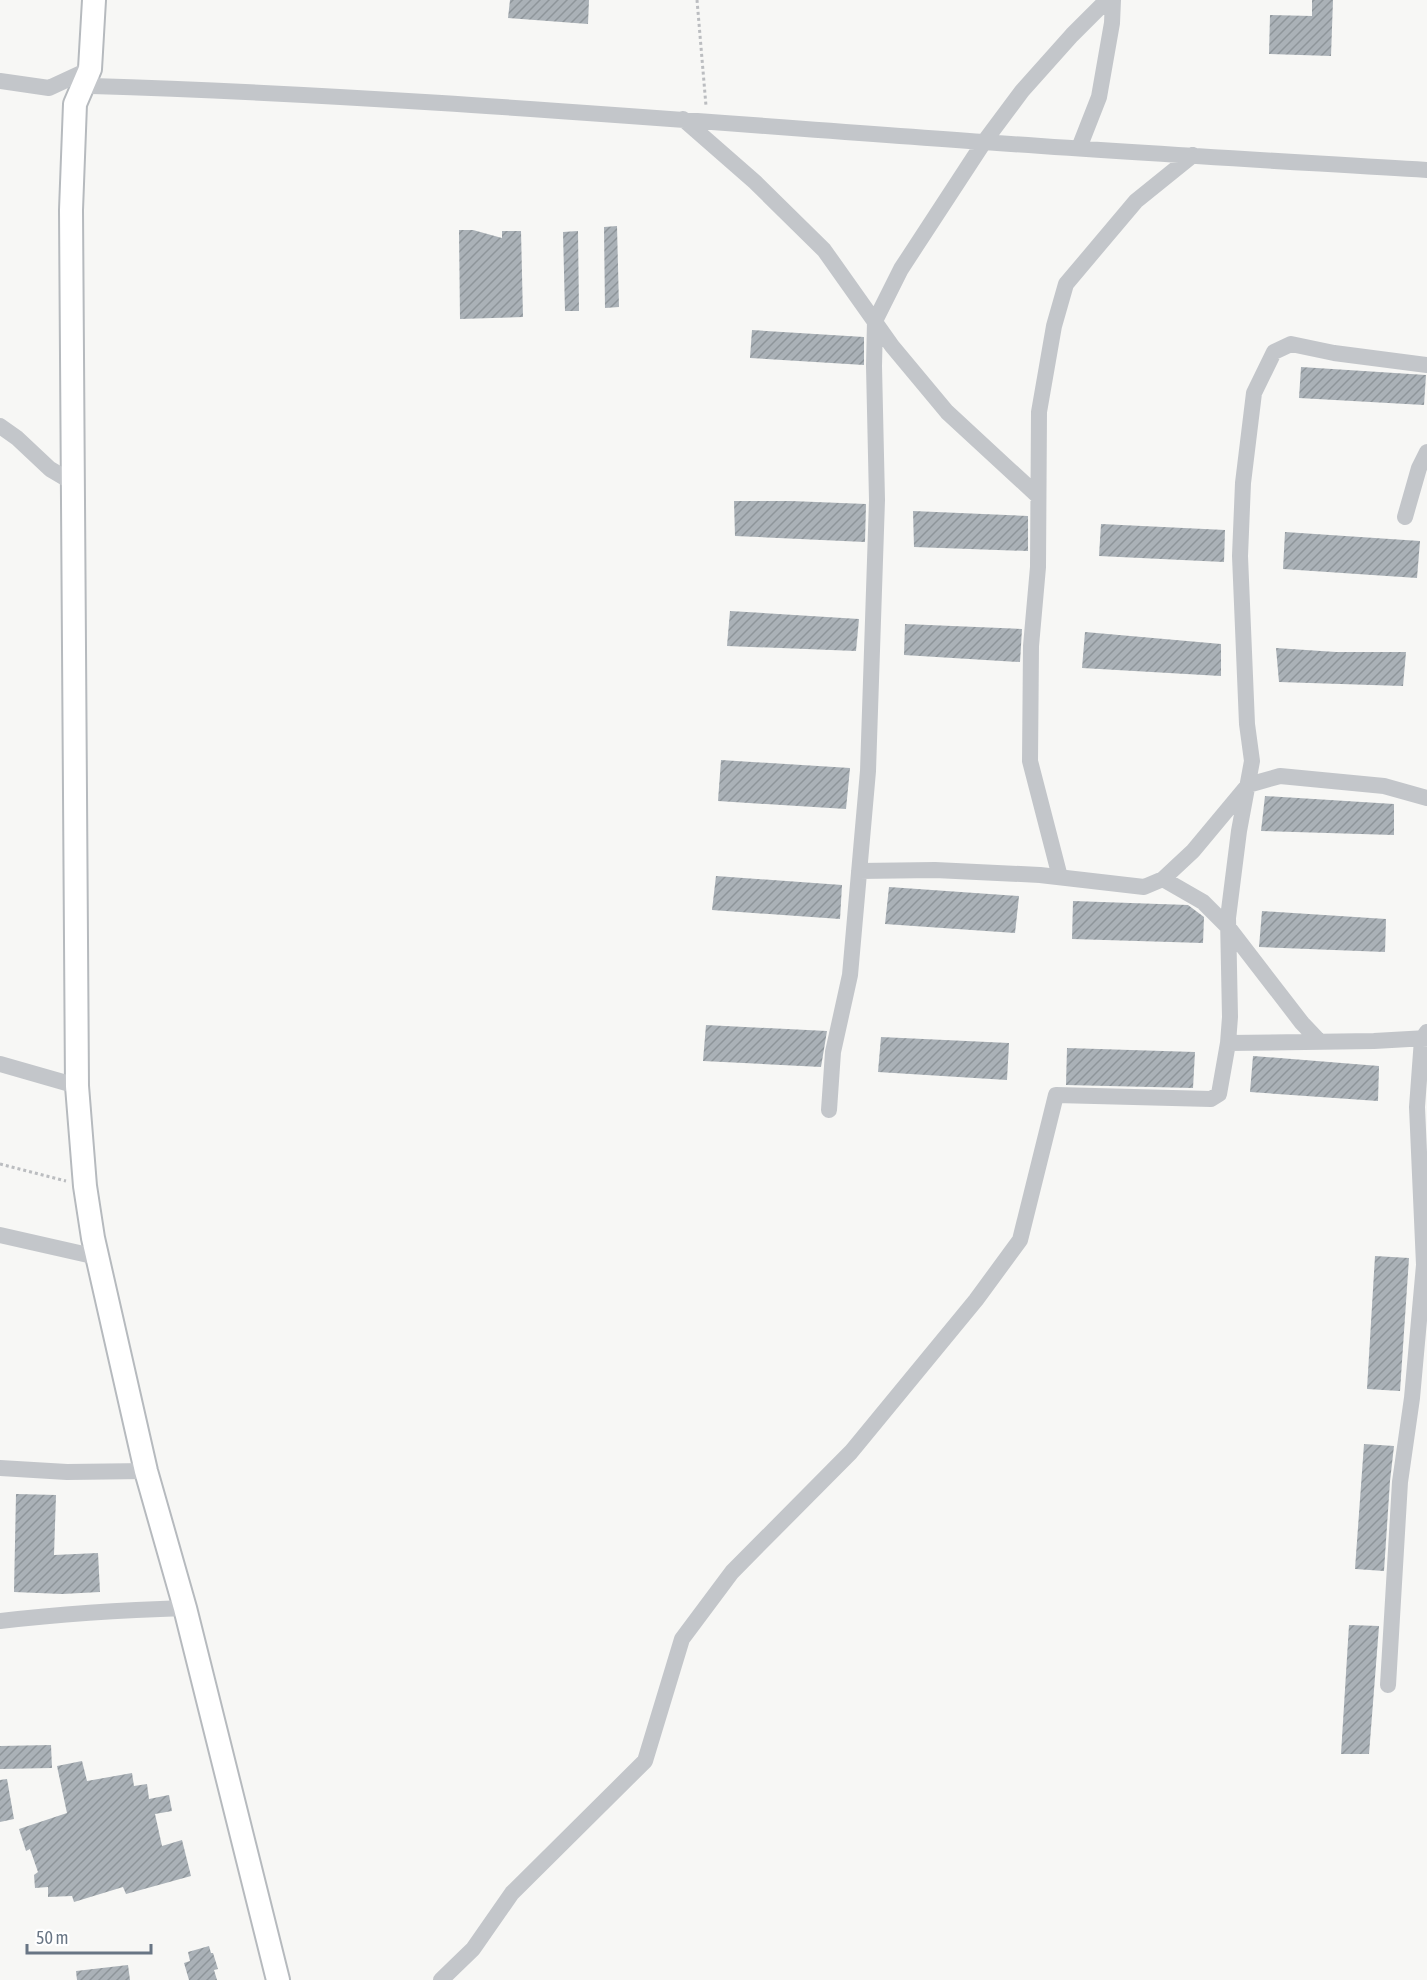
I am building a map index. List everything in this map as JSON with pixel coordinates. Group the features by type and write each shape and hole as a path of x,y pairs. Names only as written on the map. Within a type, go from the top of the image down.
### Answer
{"main road":[{"path":"94,0 90,69 75,104 71,210 76,1086 85,1186 97,1257 146,1471 184,1608 278,1980"}],"street":[{"path":"829,1110 833,1052 850,975 868,771 877,500 875,321 901,269 984,142 1022,91 1107,0"},
{"path":"1079,148 1099,98 1112,23 1113,0"},
{"path":"0,81 49,88 90,69 92,86 201,89 426,101 984,142 1427,170"},
{"path":"683,119 755,182 824,250 892,346 947,412 1038,496"},
{"path":"1060,877 1030,761 1031,646 1038,567 1039,412 1054,326 1066,284 1136,201 1192,155"},
{"path":"441,1980 473,1949 512,1893 645,1761 682,1639 732,1572 851,1452 976,1300 1020,1240 1056,1095 1211,1099 1219,1094 1230,1017 1228,927 1239,831 1252,761 1247,724 1240,556 1243,483 1254,393 1274,352 1291,344 1427,365"},
{"path":"0,426 17,438 50,469 72,482"},
{"path":"1405,517 1419,468 1427,452"},
{"path":"859,871 935,870 1060,877 1144,887 1163,879 1193,851 1248,785 1280,776 1384,786 1427,798"},
{"path":"1163,879 1203,902 1228,927 1302,1023 1320,1042"},
{"path":"1228,1043 1320,1042 1425,1036 1417,1107 1424,1265 1420,1399 1400,1482 1389,1685"},
{"path":"0,1064 76,1086"},
{"path":"0,1235 97,1257"},
{"path":"0,1468 67,1472 146,1471"},
{"path":"0,1622 121,1610 184,1608"}],"path":[{"path":"697,0 707,120"},
{"path":"0,1164 85,1186"}],"building":[{"path":"510,0 589,0 588,24 508,18"},
{"path":"1312,0 1333,0 1331,56 1269,54 1270,15 1312,16"},
{"path":"617,226 619,307 605,308 604,227"},
{"path":"459,230 473,230 502,238 502,231 521,231 523,317 460,319"},
{"path":"578,231 579,311 565,311 563,232"},
{"path":"752,330 864,337 864,365 750,358"},
{"path":"1301,367 1426,375 1424,405 1299,398"},
{"path":"734,501 866,504 865,542 735,536"},
{"path":"913,511 1028,516 1028,551 914,547"},
{"path":"1101,524 1225,530 1224,562 1099,556"},
{"path":"1285,532 1420,541 1417,578 1283,569"},
{"path":"730,611 859,619 856,651 727,646"},
{"path":"905,624 1022,629 1020,662 904,655"},
{"path":"1085,632 1221,644 1221,676 1082,668"},
{"path":"1276,648 1336,652 1406,652 1403,686 1279,682"},
{"path":"721,760 850,768 846,809 718,801"},
{"path":"1265,796 1394,804 1394,835 1261,831"},
{"path":"716,876 842,885 840,919 712,910"},
{"path":"889,887 1019,896 1015,933 885,924"},
{"path":"1073,901 1188,905 1204,917 1203,943 1072,939"},
{"path":"1262,911 1386,919 1385,952 1259,947"},
{"path":"706,1025 827,1031 821,1067 703,1061"},
{"path":"881,1037 1009,1043 1007,1080 878,1072"},
{"path":"1067,1048 1195,1052 1193,1088 1066,1085"},
{"path":"1253,1056 1379,1066 1378,1101 1250,1092"},
{"path":"1375,1256 1409,1258 1400,1391 1367,1389"},
{"path":"1364,1444 1394,1446 1384,1571 1355,1569"},
{"path":"16,1494 56,1495 54,1555 98,1553 100,1592 62,1594 14,1592"},
{"path":"1349,1625 1379,1626 1369,1754 1341,1754"},
{"path":"51,1745 52,1768 0,1769 0,1746"},
{"path":"82,1761 87,1781 132,1773 134,1786 147,1784 149,1799 169,1795 172,1811 155,1814 162,1846 182,1840 191,1876 126,1894 123,1887 74,1902 72,1896 48,1897 48,1887 35,1888 34,1875 38,1872 30,1849 26,1851 19,1829 67,1813 57,1766"},
{"path":"7,1779 14,1819 0,1822 0,1780"},
{"path":"209,1946 218,1969 214,1970 217,1980 189,1980 184,1963 190,1961 188,1952"},
{"path":"128,1965 130,1980 77,1980 76,1971"}]}
